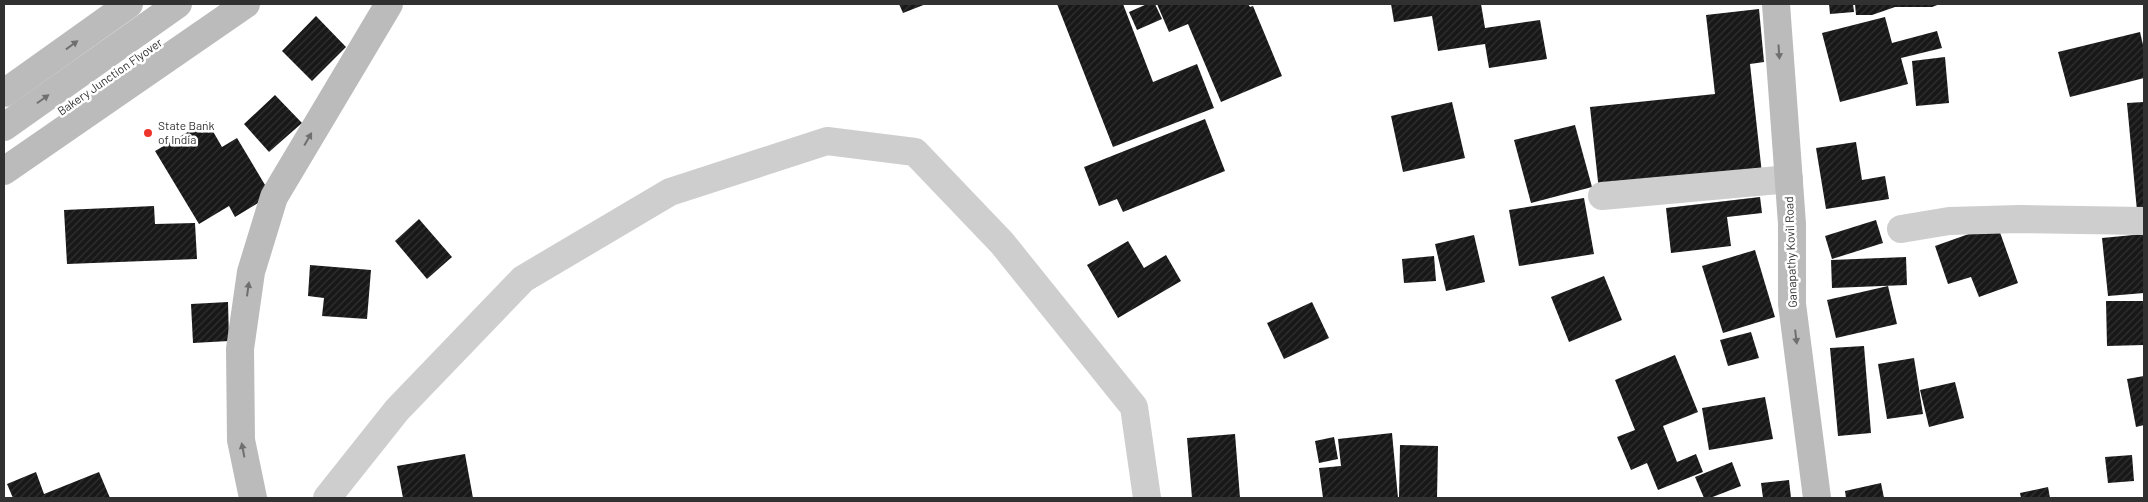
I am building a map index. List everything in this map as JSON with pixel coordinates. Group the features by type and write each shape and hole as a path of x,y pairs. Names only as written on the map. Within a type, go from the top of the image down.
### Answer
{"main road":[{"path":"4,93 129,4"},
{"name":"Bakery Junction Flyover","path":"4,128 178,4"},
{"name":"Bakery Junction Flyover","path":"4,151 216,4"},
{"path":"4,171 246,4"},
{"path":"253,498 241,440 240,349 251,272 274,197 389,4"},
{"name":"Ganapathy Kovil Road","path":"1776,4 1792,224 1792,304 1817,498"}],"street":[{"path":"327,498 397,410 523,279 670,192 826,141 915,152 1002,243 1134,407 1147,498"},
{"path":"1602,196 1788,179"},
{"path":"1902,228 1949,221 2144,221"}],"building":[{"path":"899,4 926,4 903,13"},
{"path":"1057,4 1123,4 1153,82 1197,64 1214,108 1113,147"},
{"path":"1147,4 1155,4 1162,19 1137,30 1129,12"},
{"path":"1157,4 1248,4 1250,7 1253,6 1282,76 1221,102 1188,24 1169,32"},
{"path":"1391,4 1481,4 1485,28 1540,20 1547,59 1489,68 1485,44 1438,51 1432,16 1394,22"},
{"path":"1829,4 1853,4 1854,12 1830,14"},
{"path":"1855,4 1940,4 1932,7 1895,7 1872,15 1856,15"},
{"path":"1759,9 1764,62 1750,64 1762,174 1599,191 1590,107 1715,94 1706,15"},
{"path":"316,16 346,47 312,81 282,51"},
{"path":"1885,17 1892,43 1937,31 1942,48 1901,58 1908,84 1840,102 1822,33"},
{"path":"2140,32 2144,49 2144,78 2070,97 2058,52"},
{"path":"1945,57 1949,103 1916,106 1912,61"},
{"path":"275,95 302,123 269,152 244,124"},
{"path":"1452,102 1465,158 1403,172 1391,116"},
{"path":"2144,102 2144,210 2137,211 2127,103"},
{"path":"1205,119 1225,171 1123,212 1117,199 1099,206 1084,167"},
{"path":"207,121 222,147 237,138 271,195 235,217 229,206 199,224 155,151"},
{"path":"1575,125 1592,187 1531,203 1514,140"},
{"path":"1856,142 1862,180 1885,176 1889,199 1826,209 1816,148"},
{"path":"1760,197 1762,213 1727,217 1731,246 1671,253 1666,208"},
{"path":"1584,198 1594,254 1519,266 1509,210"},
{"path":"154,206 155,224 195,223 197,259 67,264 64,210"},
{"path":"419,219 452,257 427,279 395,241"},
{"path":"1876,220 1883,243 1832,259 1825,236"},
{"path":"1997,224 2018,283 1979,297 1971,277 1948,284 1935,246"},
{"path":"2144,234 2144,293 2108,296 2102,238"},
{"path":"1474,235 1485,282 1446,291 1435,244"},
{"path":"1128,241 1144,268 1166,255 1181,281 1118,318 1087,265"},
{"path":"1755,250 1775,317 1723,333 1702,266"},
{"path":"1434,256 1436,281 1404,283 1402,259"},
{"path":"1906,257 1907,285 1832,288 1831,260"},
{"path":"310,265 371,270 367,319 322,316 324,298 308,296"},
{"path":"1604,276 1622,320 1569,342 1551,297"},
{"path":"1888,286 1897,324 1836,338 1827,300"},
{"path":"2106,301 2144,301 2144,345 2107,346"},
{"path":"228,302 229,341 193,343 191,304"},
{"path":"1312,302 1329,338 1284,359 1267,323"},
{"path":"1751,332 1759,358 1728,366 1720,340"},
{"path":"1864,346 1871,433 1838,436 1830,348"},
{"path":"1675,355 1698,412 1663,426 1677,462 1696,454 1703,472 1658,490 1647,463 1631,470 1617,437 1635,430 1615,380"},
{"path":"1914,358 1923,414 1887,419 1878,364"},
{"path":"2144,376 2144,425 2136,427 2127,379"},
{"path":"1955,382 1964,418 1929,427 1920,390"},
{"path":"1765,397 1773,439 1709,450 1702,408"},
{"path":"1392,433 1398,498 1323,498 1319,468 1341,466 1338,439"},
{"path":"1235,434 1240,498 1192,498 1187,438"},
{"path":"1334,437 1338,459 1319,463 1315,441"},
{"path":"1400,445 1438,446 1437,498 1399,498"},
{"path":"465,454 473,498 403,498 397,466"},
{"path":"2132,455 2134,481 2108,483 2105,457"},
{"path":"1732,462 1741,486 1710,498 1704,498 1695,477"},
{"path":"36,472 44,494 99,472 110,498 13,498 7,484"},
{"path":"1789,480 1791,498 1763,498 1761,483"},
{"path":"1881,483 1884,498 1846,498 1845,491"},
{"path":"2048,487 2050,498 2021,498 2020,493"}],"place":[{"name":"State Bank of India","path":"148,133"}]}
